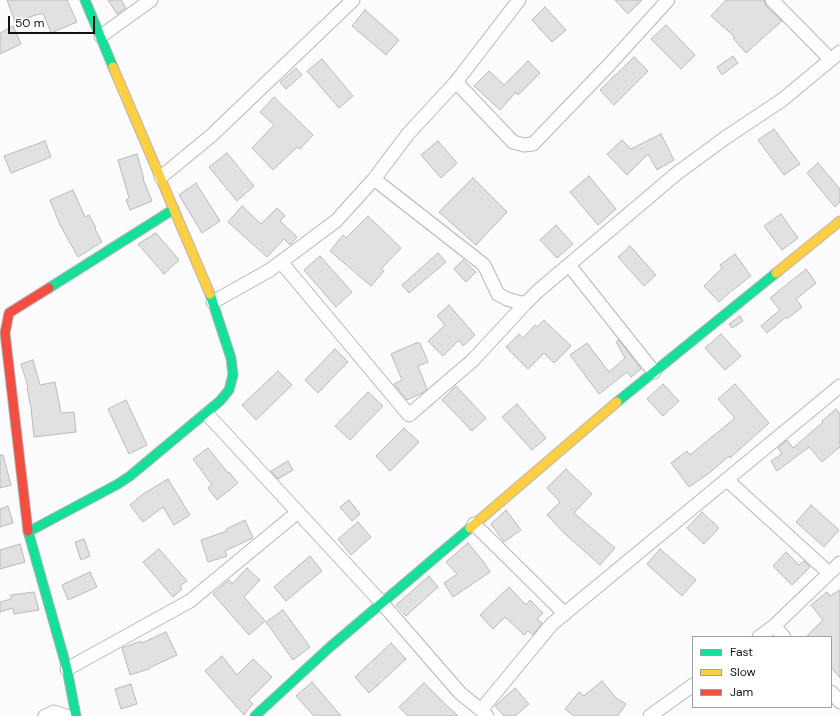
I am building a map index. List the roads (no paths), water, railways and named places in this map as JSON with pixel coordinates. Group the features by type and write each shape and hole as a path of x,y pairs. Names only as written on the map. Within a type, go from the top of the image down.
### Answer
{"street":[{"path":"28,532 118,484 130,476 220,401 229,390 232,375 231,358 212,302 161,177 85,0"},
{"path":"101,36 151,0"},
{"path":"161,177 212,135 353,0"},
{"path":"212,302 270,270 336,221 374,179 408,134 456,82 519,0"},
{"path":"456,82 513,142 524,145 533,144 608,66 668,0"},
{"path":"281,262 409,415 473,360 538,291 676,174 782,100 835,56 772,0"},
{"path":"374,179 484,265 498,294 525,304"},
{"path":"76,716 67,669 28,532 5,333 9,314 174,209"},
{"path":"254,716 330,647 474,524 654,372 840,221"},
{"path":"569,265 654,372"},
{"path":"206,414 382,603 460,692 484,713 552,624 840,386"},
{"path":"727,480 829,574"},
{"path":"67,669 190,601 298,512"},
{"path":"474,524 565,614"},
{"path":"760,636 774,626 840,563"},
{"path":"774,626 783,636"},
{"path":"650,716 692,686"},
{"path":"832,693 840,702"},
{"path":"45,716 54,712 66,716"}]}
